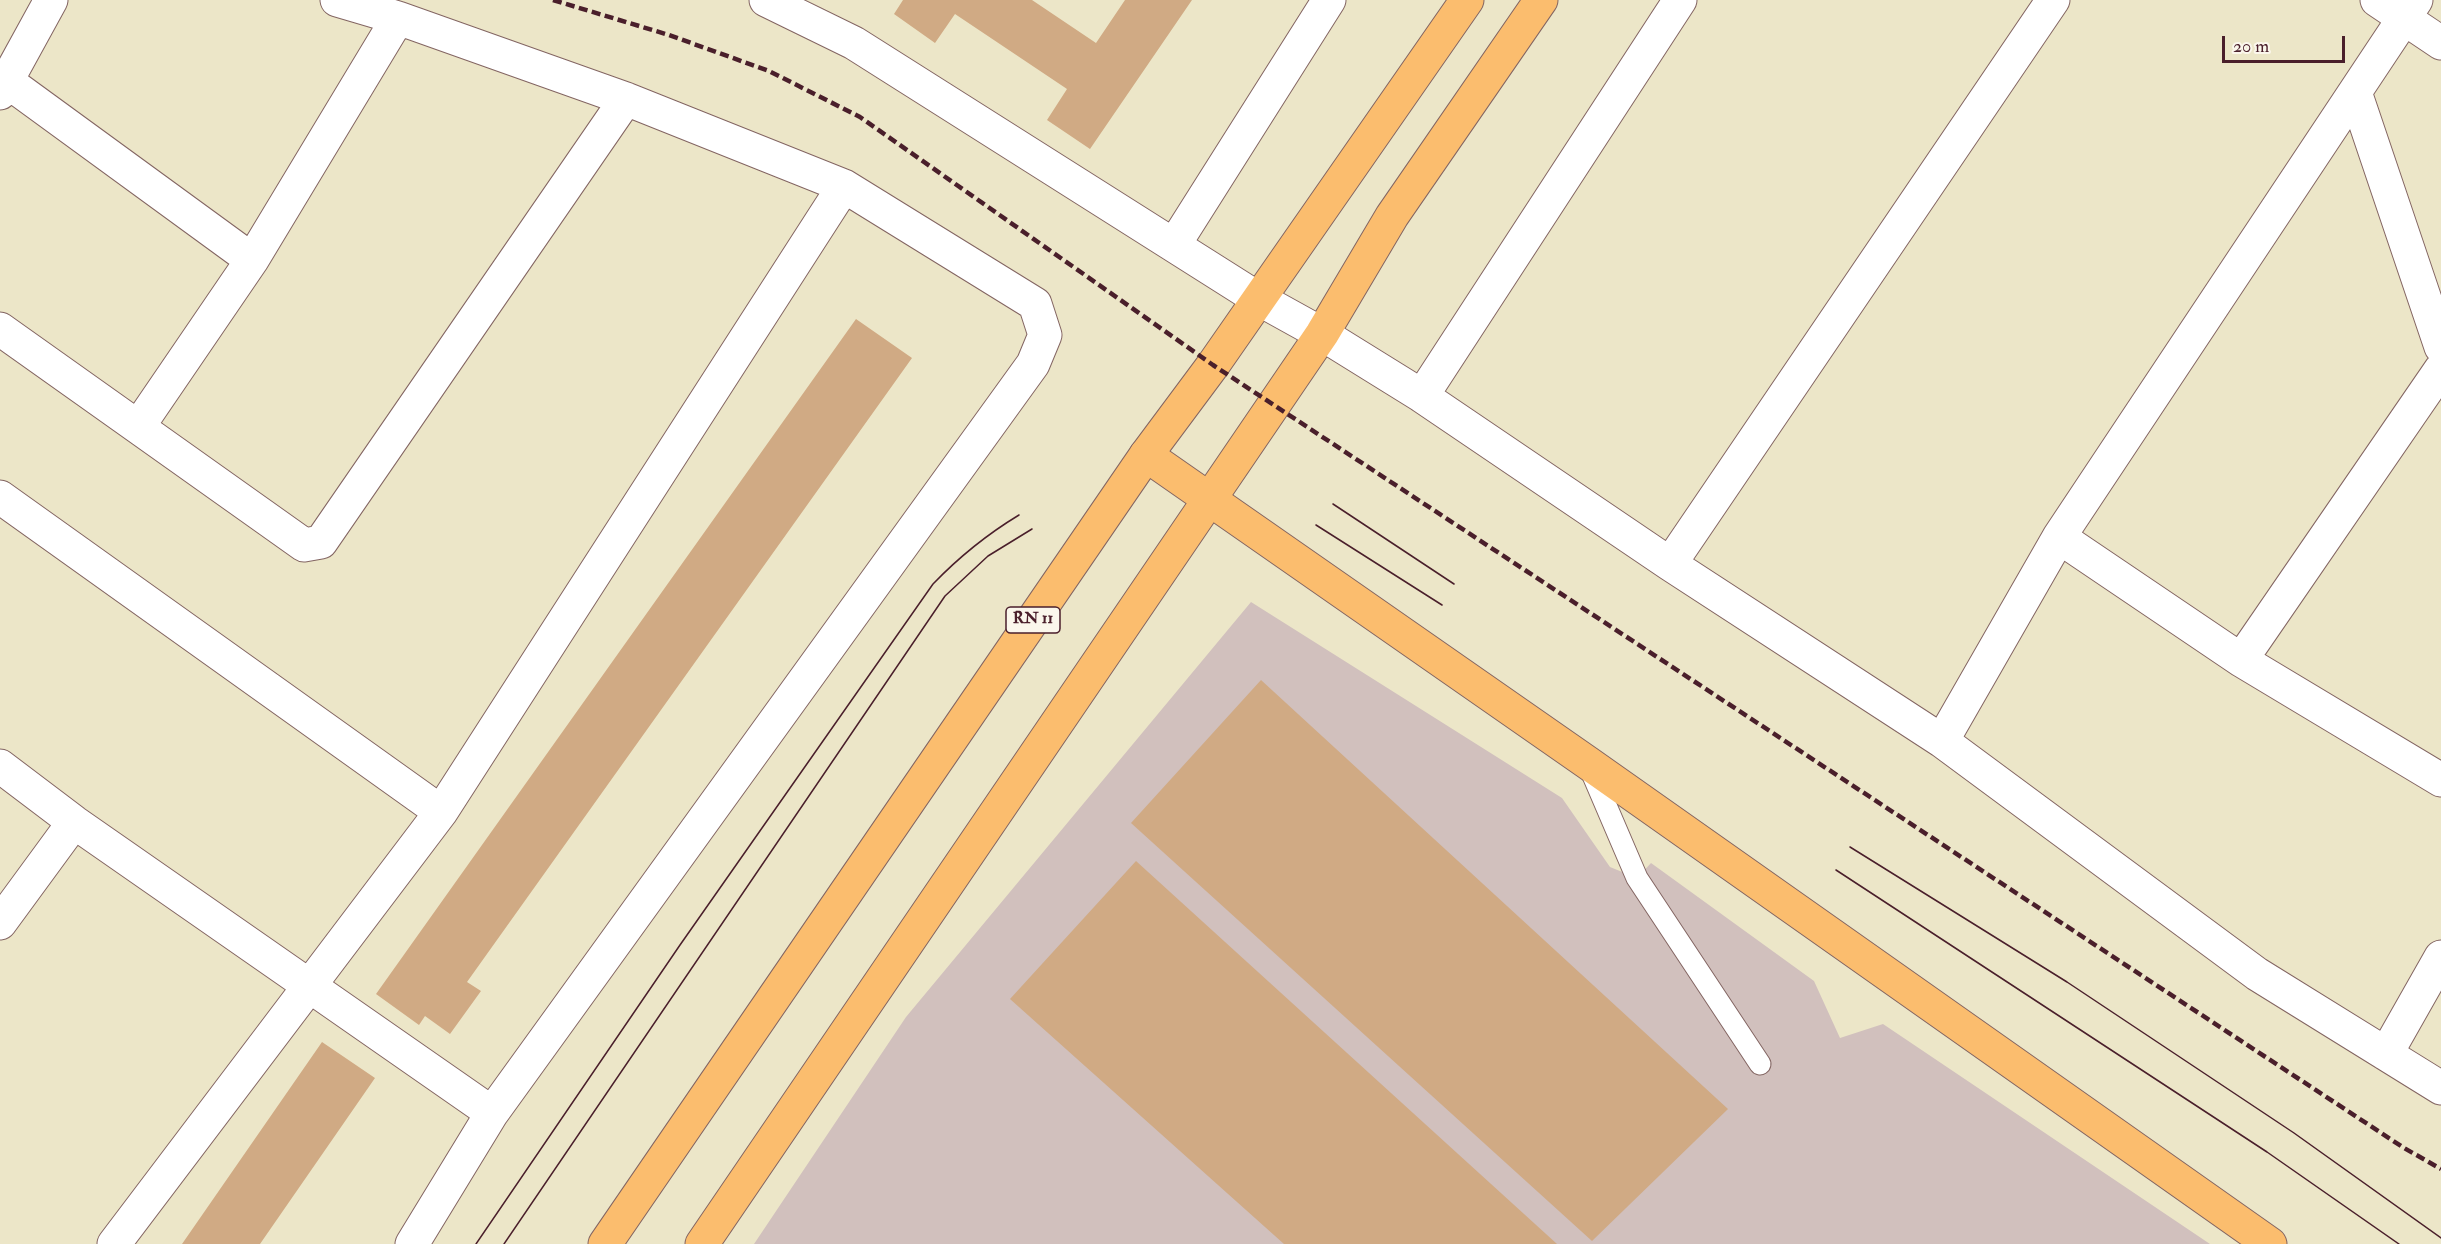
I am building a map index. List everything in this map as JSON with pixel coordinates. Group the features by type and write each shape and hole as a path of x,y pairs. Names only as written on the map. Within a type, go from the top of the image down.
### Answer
{"main road":[{"name":"RN 11","path":"604,1244 1146,455 1213,365 1257,298 1467,0"},
{"path":"702,1244 1322,334 1392,216 1541,0"},
{"path":"1146,455 1208,501 1588,763 2270,1244"}],"street":[{"path":"51,0 4,87 252,260"},
{"path":"337,0 398,18 626,99 844,186 1035,304 1045,335 1033,364 492,1113 412,1244"},
{"path":"1174,245 1329,0"},
{"path":"1422,396 1680,0"},
{"path":"1670,564 2053,0"},
{"path":"2377,0 2410,10 2441,43"},
{"path":"782,4 854,43 1257,298 1322,334 1422,396 1670,564 1942,741 2257,974 2441,1088"},
{"path":"1942,741 2059,537 2410,10"},
{"path":"138,427 252,260 398,18"},
{"path":"2355,92 2441,347"},
{"path":"0,329 304,545 321,542 626,99"},
{"path":"114,1244 441,812 844,186"},
{"path":"2241,660 2441,369"},
{"path":"0,497 441,812"},
{"path":"2059,537 2241,660 2441,780"},
{"path":"0,766 74,822 492,1113"},
{"path":"0,923 74,822"},
{"path":"2386,1054 2441,957"}],"lane":[{"path":"1588,763 1637,878 1760,1064"}],"shaded area":[{"path":"1251,602 1562,798 1610,867 1637,878 1651,863 1814,981 1840,1038 1883,1024 2210,1244 754,1244 906,1017"}],"building":[{"path":"903,0 1032,0 1096,43 1125,0 1192,0 1090,149 1047,120 1067,89 955,14 935,43 894,14"},
{"path":"856,319 912,358 467,982 481,991 450,1034 425,1016 419,1025 376,994"},
{"path":"1261,680 1728,1109 1592,1241 1131,823"},
{"path":"1136,861 1557,1244 1284,1244 1010,999"},
{"path":"322,1042 375,1078 260,1244 182,1244"}],"tram line":[{"path":"1333,504 1454,584"},
{"path":"476,1244 680,945 933,584 974,546 1019,515"},
{"path":"1316,525 1442,605"},
{"path":"504,1244 945,596 988,556 1032,529"},
{"path":"1850,847 2067,982 2294,1133 2441,1238"},
{"path":"1836,870 2267,1152 2399,1244"}],"railway":[{"path":"553,0 669,35 769,71 860,117 1213,365 2404,1148 2441,1169"}]}
